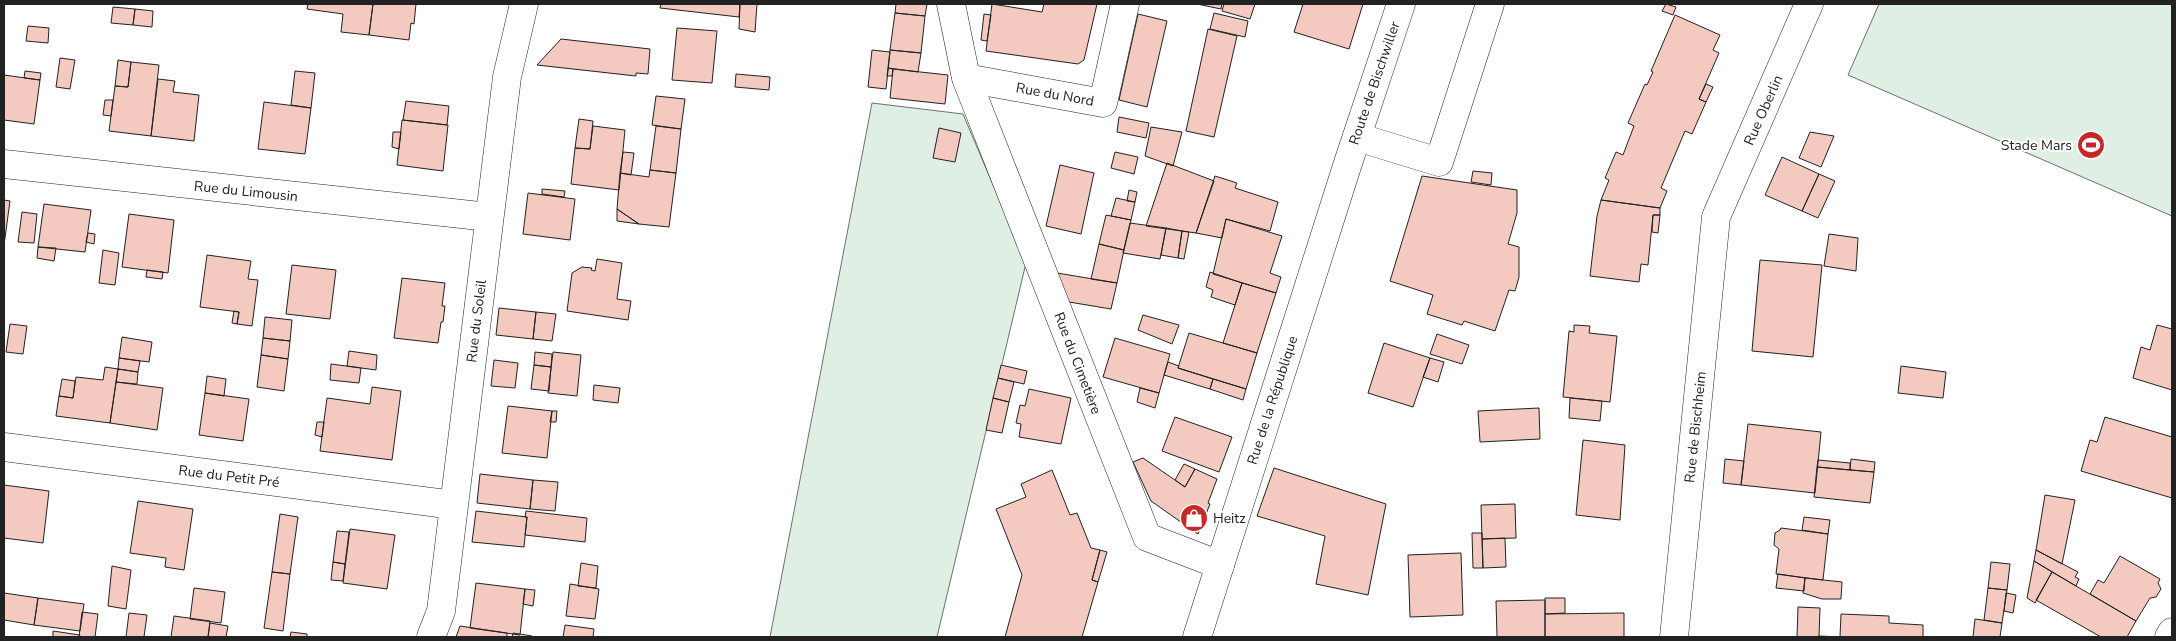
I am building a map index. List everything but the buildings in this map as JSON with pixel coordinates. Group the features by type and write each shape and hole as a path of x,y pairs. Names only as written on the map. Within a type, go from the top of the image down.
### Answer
{"street":[{"name":"Rue du Soleil","path":"430,637 441,611 507,77 524,4"},
{"name":"Rue du Cimetière","path":"951,4 966,78 1147,537 1220,565"},
{"name":"Rue du Nord","path":"966,78 1103,102 1125,4"},
{"name":"Route de Bischwiller","path":"1348,163 1401,4"},
{"path":"1357,137 1439,162 1490,4"},
{"name":"Rue Oberlin","path":"1716,217 1809,4"},
{"name":"Rue de la République","path":"1203,636 1220,565 1348,163"},
{"name":"Rue du Limousin","path":"4,164 489,217"},
{"name":"Rue de Bischheim","path":"1674,637 1716,217"},
{"name":"Rue du Petit Pré","path":"4,447 454,505"},
{"path":"2169,637 2172,632"}],"green space":[{"name":"Stade Mars","path":"1879,4 2172,4 2172,216 1848,75"},
{"path":"872,103 963,114 1026,263 937,637 770,637"}],"place":[{"name":"Stade Mars","path":"2091,145"},
{"name":"Heitz","path":"1194,518"}]}
